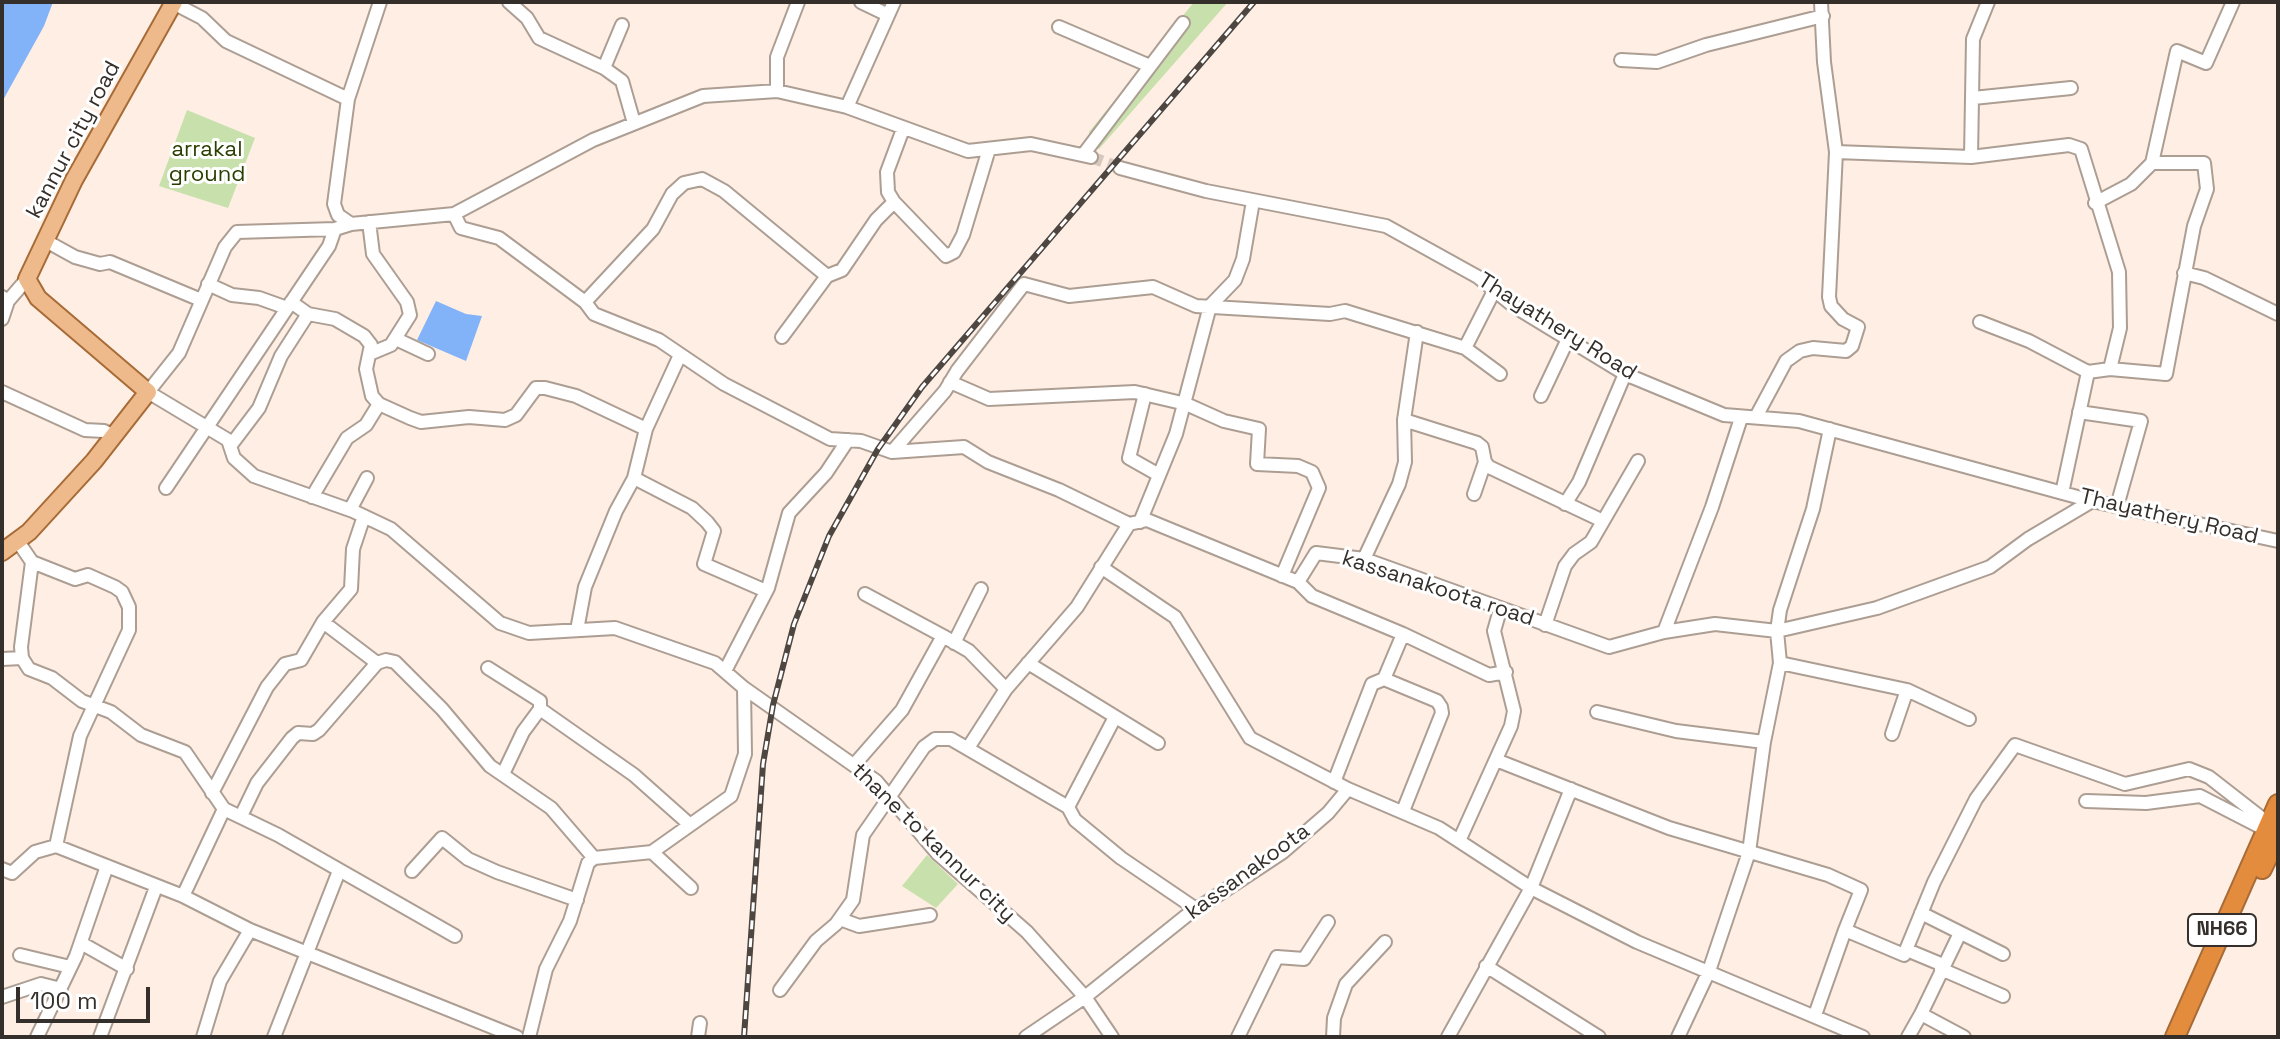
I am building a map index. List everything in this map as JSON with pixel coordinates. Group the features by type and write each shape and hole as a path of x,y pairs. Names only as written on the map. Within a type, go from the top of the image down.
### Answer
{"highway":[{"name":"NH66","path":"2186,1037 2271,829 2278,804"},
{"name":"NH66","path":"2175,1037 2271,829"}],"main road":[{"name":"kannur city road","path":"27,279 74,180 174,3"},
{"path":"2,552 19,543 114,436 148,392 38,298 27,279"}],"street":[{"path":"351,224 338,215 334,204 348,99 380,2"},
{"path":"509,2 527,18 539,38 604,68 622,81 634,123"},
{"path":"777,91 777,57 798,2"},
{"path":"861,2 886,14"},
{"path":"847,107 894,2"},
{"path":"1757,415 1786,361 1800,351 1813,348 1846,351 1852,346 1858,331 1855,322 1843,319 1831,306 1829,297 1836,152 1824,62 1821,2"},
{"path":"1971,157 1973,39 1988,2"},
{"path":"2095,203 2131,184 2152,163 2177,51 2206,63 2233,2"},
{"path":"174,3 202,18 226,41 348,99"},
{"path":"1621,60 1657,62 1706,45 1823,16"},
{"path":"148,392 179,353 225,247 237,232 335,229 351,224 454,214 593,140 703,96 777,91 847,107 968,151 1031,144 1087,156 1183,23"},
{"path":"604,68 622,25"},
{"path":"1059,27 1150,66"},
{"path":"1973,98 2071,88"},
{"path":"903,129 887,172 888,192 946,256 954,252 963,235 989,149"},
{"path":"1836,152 1971,157 2075,145 2085,156 2095,203 2119,272 2122,299 2120,328 2110,369"},
{"path":"1980,322 2029,341 2088,372 2110,369 2166,374 2184,273 2207,189 2204,163 2152,163"},
{"name":"Thayathery Road","path":"1120,168 1253,201 1386,226 1415,239 1495,289 1515,307 1625,374 1686,402 1741,418 1757,415 1830,429 2092,501 2278,541"},
{"path":"585,302 653,229 672,194 684,183 695,180 714,183 827,276"},
{"path":"968,748 1006,689 1077,607 1101,567 1134,523 1159,475 1186,404 1210,306 1235,280 1243,259 1253,201"},
{"path":"782,337 827,276 842,270 876,220 894,202"},
{"path":"454,214 461,228 499,238 585,302 594,314 659,340 724,384 830,439 848,440 892,452 964,447 988,462 1134,523 1147,520 1298,582 1312,596 1489,675 1506,672"},
{"path":"369,222 373,254 410,309 410,315 396,339 372,353"},
{"path":"166,488 210,427 329,246 335,229"},
{"path":"46,241 75,257 100,264 110,262 201,300"},
{"path":"2184,273 2204,278 2278,314"},
{"path":"2,319 5,299 27,279"},
{"path":"208,284 232,295 259,298 335,319 364,336 371,345 372,353 367,381 379,404 421,422 469,417 505,420 516,415 536,388 545,388 576,396 646,429"},
{"path":"892,452 1024,284 1069,296 1153,287 1188,304 1330,314 1345,311 1465,348 1500,374"},
{"path":"1465,348 1495,289"},
{"path":"231,445 259,408 281,356 308,314"},
{"path":"1364,559 1399,484 1406,449 1404,420 1417,332"},
{"path":"396,339 428,354"},
{"path":"1541,396 1568,339"},
{"path":"577,630 585,587 616,511 634,478 646,429 680,355"},
{"path":"2062,493 2088,372"},
{"path":"1565,504 1579,482 1625,374"},
{"path":"950,382 989,399 1113,390 1145,394 1186,404 1224,421 1259,429 1257,464 1298,466 1312,472 1319,488 1282,576"},
{"path":"2,392 85,430 104,431 114,436"},
{"name":"thane to kannur city","path":"148,392 210,427 231,445 234,458 254,476 350,510 391,529 500,623 529,633 615,628 715,663 744,688 854,765 890,798 938,854 1027,932 1085,997 1112,1037"},
{"path":"1145,394 1129,458 1159,475"},
{"path":"312,497 347,438 366,425 379,404"},
{"path":"2079,412 2141,421 2117,506"},
{"path":"1664,632 1712,507 1741,418"},
{"path":"1404,420 1482,447 1485,462 1474,494"},
{"path":"1678,1037 1709,971 1749,852 1764,742 1780,663 1777,631 1784,596 1813,509 1830,429"},
{"path":"725,671 766,591 789,513 826,473 848,440"},
{"path":"1545,625 1565,566 1574,554 1591,542 1638,461"},
{"path":"1485,462 1603,521"},
{"path":"350,510 367,478"},
{"path":"634,478 692,508 707,522 714,531 704,564 766,591"},
{"name":"kassanakoota road","path":"1298,582 1316,553 1364,559 1609,647 1664,632 1715,624 1777,631 1877,608 1990,567 2028,539 2092,501"},
{"path":"212,793 267,687 285,664 301,660 323,622 351,589 353,549 364,516"},
{"path":"19,543 32,562 75,579 88,575 115,587 126,599 129,630 80,736 56,846"},
{"path":"32,562 22,658 29,669 52,678 82,701 111,712 141,735 185,752 224,809 455,936"},
{"path":"1101,567 1175,617 1250,738 1348,789 1403,811 1459,841 1531,888 1637,942 1863,1037"},
{"path":"854,765 902,710 981,589"},
{"path":"865,594 969,651 1006,689"},
{"path":"1459,841 1496,760 1514,711 1494,631 1500,610"},
{"path":"323,622 377,663"},
{"path":"1334,782 1372,684 1384,679 1403,634"},
{"path":"3,660 22,658"},
{"path":"241,816 257,783 292,738 298,733 313,734 319,730 377,663 386,660 395,662 442,709 490,766 551,808 594,858"},
{"path":"1028,663 1114,719 1158,743"},
{"path":"1780,663 1907,690 1969,719"},
{"path":"488,668 537,696 540,709 634,775 688,823"},
{"path":"1384,679 1437,701 1441,707 1403,811"},
{"path":"529,1037 546,969 577,900 588,863 594,858 652,852 733,793 745,754 744,688"},
{"path":"1892,734 1907,690"},
{"path":"503,774 523,732 540,709"},
{"path":"1597,712 1676,731 1764,742"},
{"path":"1068,807 1114,719"},
{"path":"780,990 816,941 840,919 853,900 863,835 924,747 935,739 951,739 1068,807 1075,820 1121,858 1196,909"},
{"path":"1845,930 1904,955 1976,799 2015,745 2125,784 2189,769 2209,777 2271,829"},
{"path":"1496,760 1669,828 1828,875 1861,890 1815,1015"},
{"name":"kassanakoota","path":"1026,1037 1085,997 1196,909 1283,852 1328,813 1348,789"},
{"path":"1448,1037 1531,888 1571,789"},
{"path":"2086,801 2146,803 2200,796 2271,829"},
{"path":"183,896 224,809"},
{"path":"412,871 442,838 468,859 577,900"},
{"path":"2,869 12,873 35,852 56,846 183,896 250,930 517,1037"},
{"path":"652,852 691,888"},
{"path":"37,1037 81,943 107,866"},
{"path":"274,1037 339,871"},
{"path":"100,1037 156,887"},
{"path":"1921,913 2003,954"},
{"path":"840,919 859,926 930,915"},
{"path":"1238,1037 1277,957 1304,959 1328,922"},
{"path":"203,1037 220,981 250,930"},
{"path":"1908,1037 1960,933"},
{"path":"1333,1037 1334,1018 1346,984 1385,942"},
{"path":"81,943 127,969"},
{"path":"1907,950 2003,996"},
{"path":"20,955 70,967"},
{"path":"1486,966 1599,1037"},
{"path":"2,997 41,984 61,989"},
{"path":"1921,1014 1964,1037"},
{"path":"698,1037 700,1023"}],"green space":[{"path":"1194,2 1228,2 1099,149 1089,142 1089,132"},
{"name":"arrakal ground","path":"187,110 255,138 228,208 159,186"},
{"path":"927,855 958,884 936,908 902,886"}],"water":[{"path":"2,2 53,2 44,26 2,102"},
{"path":"436,301 466,314 482,316 466,361 417,340"}],"tunnel":[{"path":"1091,157 1120,168"}],"railway":[{"path":"744,1037 763,764 773,705 794,624 829,536 878,449 922,387 1254,2"}]}
